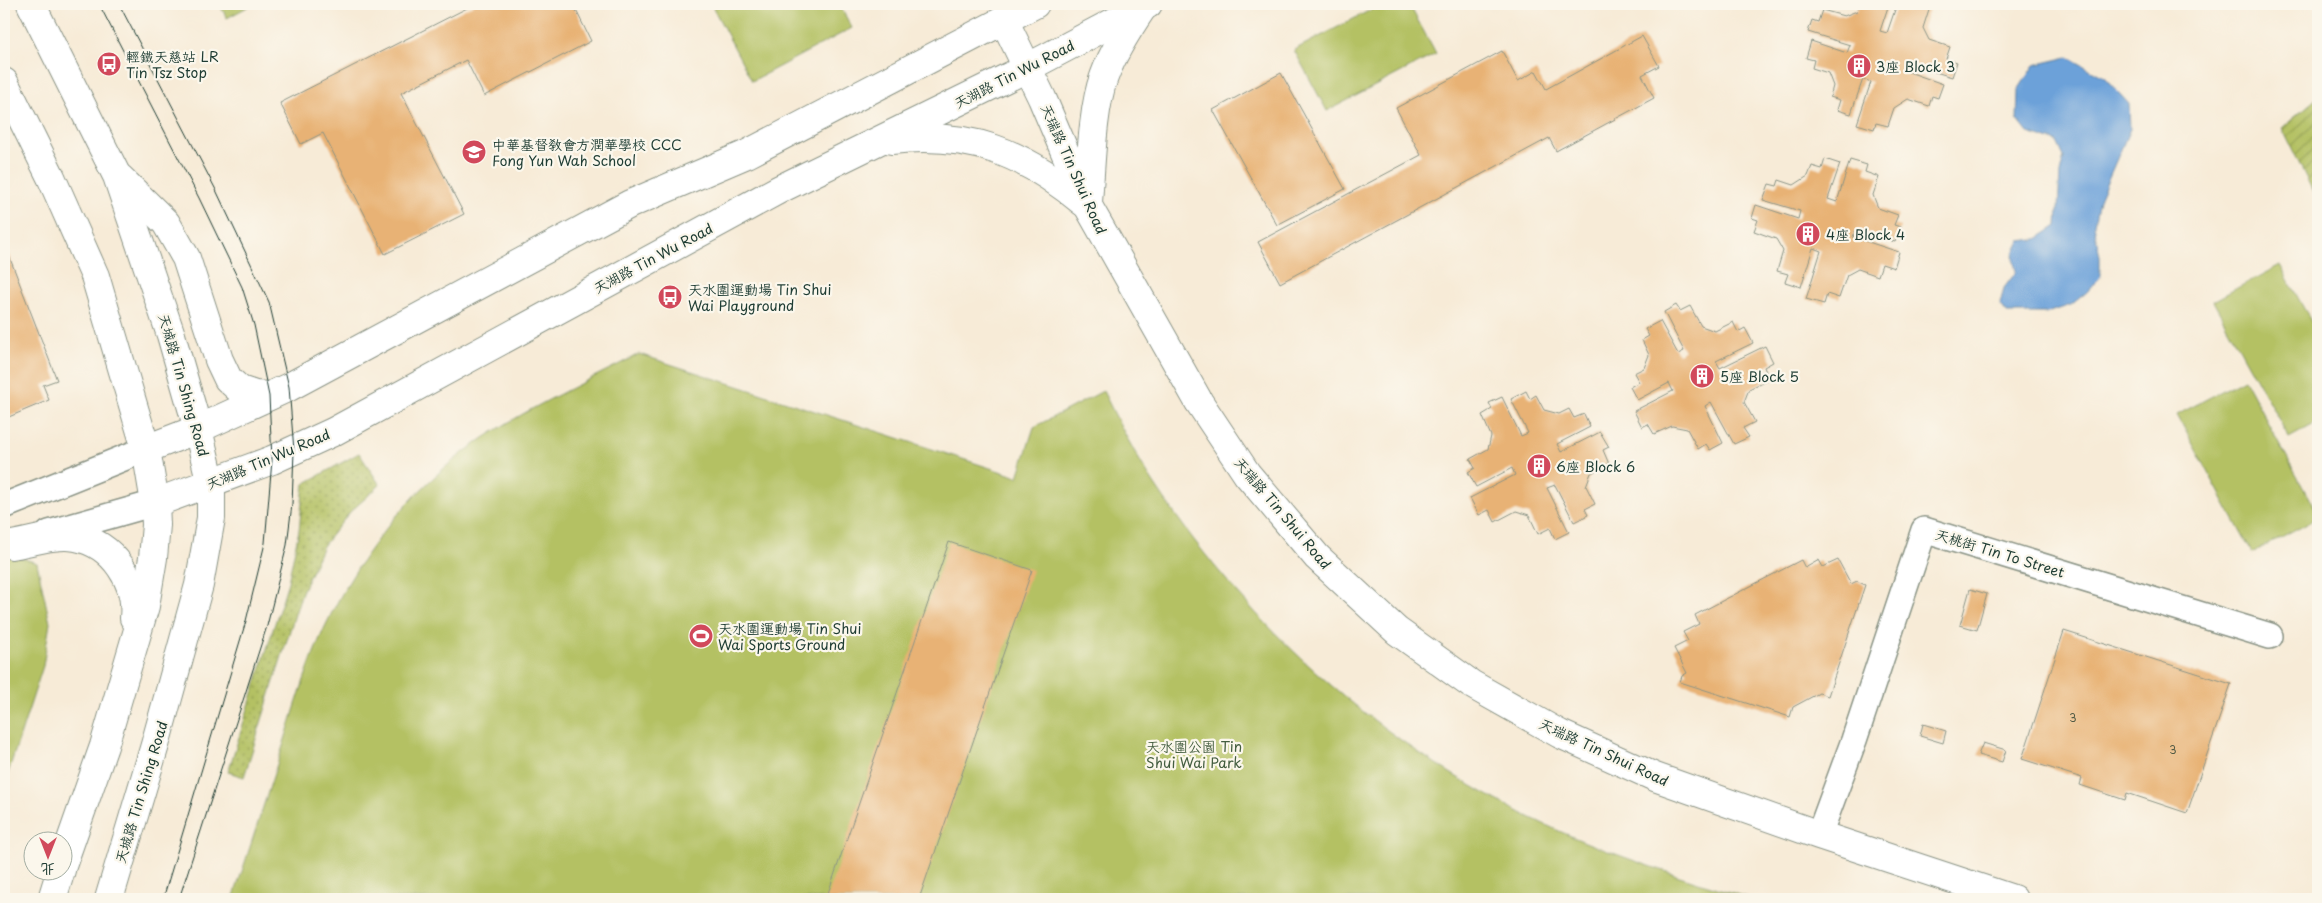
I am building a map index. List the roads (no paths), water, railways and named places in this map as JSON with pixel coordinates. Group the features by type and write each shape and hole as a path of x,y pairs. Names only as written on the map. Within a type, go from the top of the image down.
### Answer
{"main road":[{"name":"天城路 Tin Shing Road","path":"31,4 117,176 163,309 198,429 211,484 211,518 207,548 196,595 155,745 109,899"},
{"path":"146,449 198,429 337,362 630,204 747,154 1035,4"},
{"path":"1088,206 1097,113 1103,78 1125,35 1146,5"},
{"name":"天湖路 Tin Wu Road","path":"155,503 211,484 294,451 333,432 780,189 1027,68 1146,5"},
{"name":"天瑞路 Tin Shui Road","path":"1004,20 1088,206 1199,402 1247,474 1317,557 1397,631 1471,684 1560,734 1655,777 1819,835 2013,899"},
{"path":"4,82 59,193 95,276 146,449 155,503 154,549 146,606 104,746 72,837"},
{"path":"876,142 915,137 945,138 981,145 1014,155 1055,179 1088,206"},
{"path":"117,176 166,224 186,258 219,360 228,379 240,390 255,396 269,396"},
{"path":"7,544 76,537 92,544 116,561 130,583 135,604 128,664"},
{"path":"52,899 58,880"}],"street":[{"path":"4,506 146,449"},
{"path":"7,544 155,503"},
{"name":"天桃街 Tin To Street","path":"1819,835 1854,740 1924,530 2270,636"}],"water":[{"path":"2068,57 2104,77 2129,104 2130,129 2099,200 2094,225 2100,257 2100,277 2087,292 2071,305 2047,313 2007,313 2000,304 2004,288 2016,272 2013,255 2020,241 2037,239 2057,226 2060,173 2064,157 2057,142 2028,133 2017,119 2018,90 2034,65"}],"tram line":[{"path":"99,4 199,198 242,287 254,325 269,396 272,460 265,543 246,621 163,899"},
{"path":"119,4 216,190 269,302 289,387 294,451 292,504 287,545 267,626 179,899"},
{"path":"2313,4 2318,11"}],"place":[{"name":"輕鐵天慈站 LR Tin Tsz Stop","path":"109,64"},
{"name":"3座 Block 3","path":"1859,66"},
{"name":"中華基督教會方潤華學校 CCC Fong Yun Wah School","path":"474,152"},
{"name":"4座 Block 4","path":"1808,234"},
{"name":"天水圍運動場 Tin Shui Wai Playground","path":"670,297"},
{"name":"5座 Block 5","path":"1702,376"},
{"name":"6座 Block 6","path":"1539,466"},
{"name":"天水圍運動場 Tin Shui Wai Sports Ground","path":"701,636"}],"park label":[{"name":"天水圍公園 Tin Shui Wai Park","path":"1194,754"}]}
